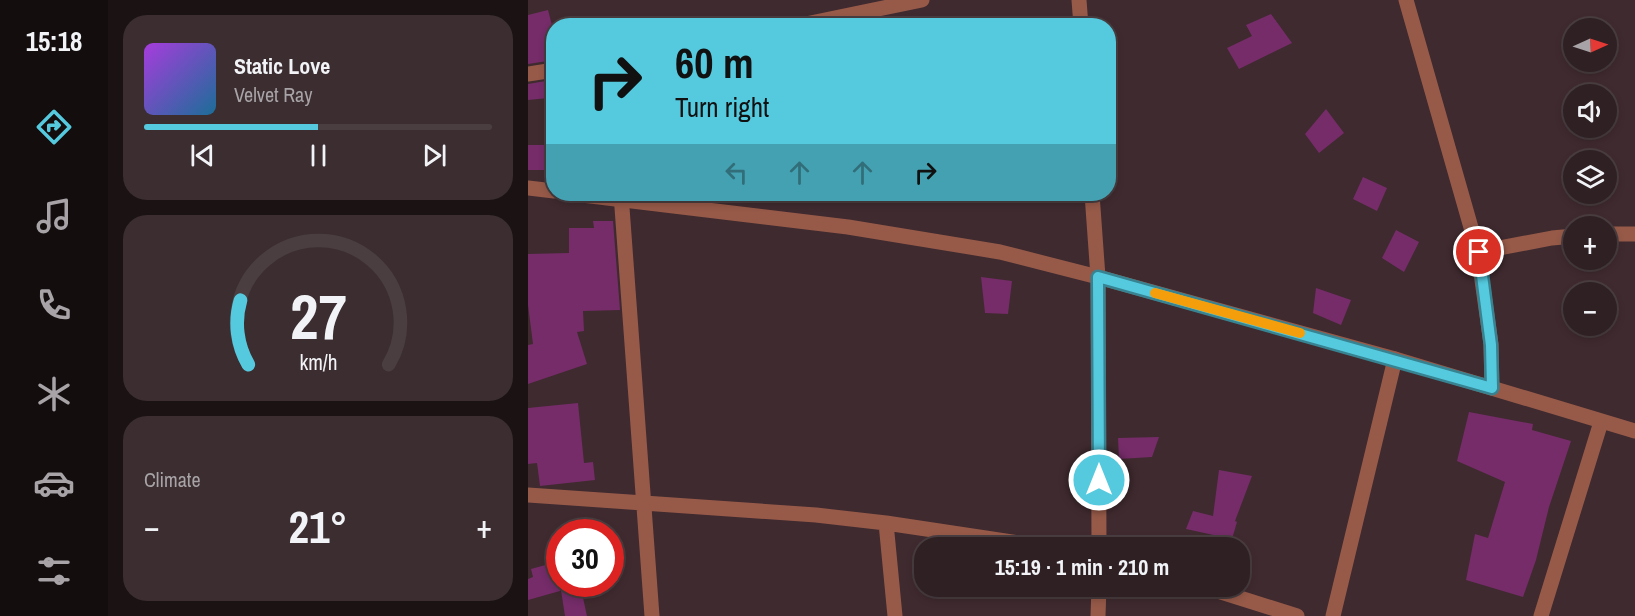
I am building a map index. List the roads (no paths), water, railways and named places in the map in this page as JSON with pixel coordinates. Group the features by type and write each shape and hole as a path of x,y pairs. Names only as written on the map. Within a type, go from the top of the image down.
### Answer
{"street":[{"path":"835,18 922,0"},
{"path":"1079,0 1080,18"},
{"path":"1406,0 1479,252 1491,345 1492,388"},
{"path":"528,74 546,71"},
{"path":"528,188 546,190"},
{"path":"621,201 652,616"},
{"path":"658,201 848,227 1000,252 1395,359 1635,431"},
{"path":"1093,201 1098,277 1099,537"},
{"path":"1617,234 1635,234"},
{"path":"1479,252 1563,238"},
{"path":"1333,616 1395,359"},
{"path":"1541,616 1601,422"},
{"path":"528,495 756,510 886,523 980,537"},
{"path":"886,523 895,616"},
{"path":"1098,616 1099,597"},
{"path":"1237,597 1297,616"}]}
